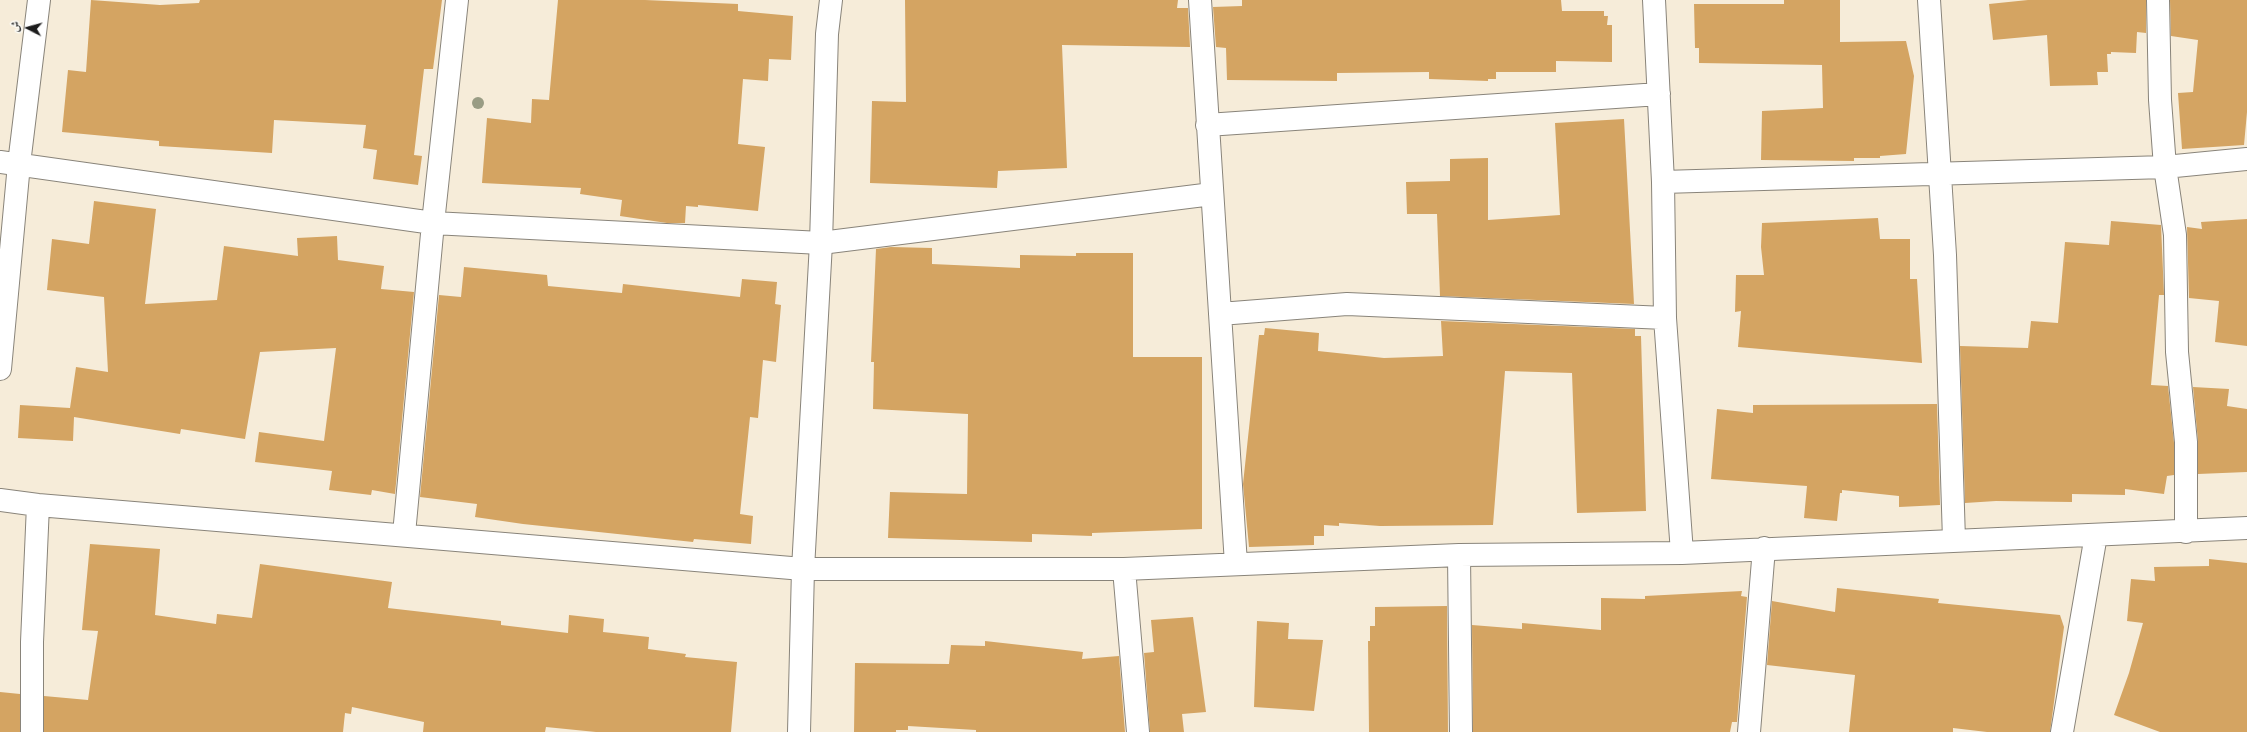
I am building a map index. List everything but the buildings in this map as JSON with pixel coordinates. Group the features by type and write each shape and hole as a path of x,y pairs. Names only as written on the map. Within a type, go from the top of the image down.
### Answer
{"street":[{"path":"0,369 9,163 39,0"},
{"path":"404,534 433,223 457,0"},
{"path":"799,732 803,569 821,243 827,34 832,0"},
{"path":"1200,0 1236,564"},
{"path":"1654,0 1663,182 1666,318 1682,552"},
{"path":"1929,0 1945,255 1954,540"},
{"path":"2158,0 2160,100 2165,167 2175,235 2177,352 2186,442 2186,532"},
{"path":"1207,124 1659,94"},
{"path":"1663,182 2165,167 2247,159"},
{"path":"9,163 433,223 821,243 1212,194"},
{"path":"1220,314 1347,304 1666,318"},
{"path":"0,500 38,505 404,534 803,569 1124,568 1459,555 1682,552 1954,540 2186,532 2247,528"},
{"path":"32,732 32,642 38,505"},
{"path":"2069,730 2096,535"},
{"path":"1749,732 1764,548"},
{"path":"1459,555 1461,732"},
{"path":"1124,568 1138,732"}]}
